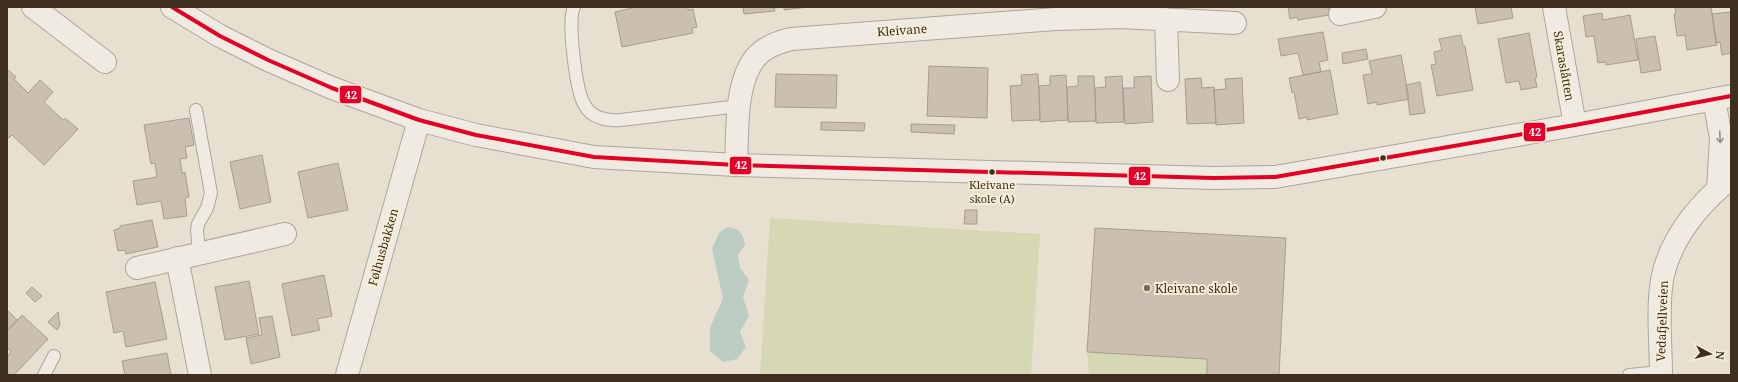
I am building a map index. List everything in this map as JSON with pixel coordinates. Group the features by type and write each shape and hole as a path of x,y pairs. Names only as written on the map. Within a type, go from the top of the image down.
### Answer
{"street":[{"path":"34,7 105,62"},
{"path":"172,7 220,36 268,60 332,88 419,120 476,134 594,157 736,165 1214,178 1279,176 1575,125 1722,97"},
{"path":"1340,14 1376,7"},
{"name":"Skaraslåtten","path":"1554,7 1575,125"},
{"name":"Kleivane","path":"736,165 739,106 742,83 748,68 756,57 776,43 791,39 1056,19 1120,17 1235,23"},
{"path":"1166,19 1168,80"},
{"name":"Vedafjellveien","path":"1661,373 1660,312 1662,280 1671,249 1684,226 1725,183 1721,138 1722,97"},
{"name":"Følhusbakken","path":"347,375 419,120"},
{"path":"137,268 284,234"},
{"path":"177,258 200,375"}],"lane":[{"path":"574,7 570,23 579,92 584,105 599,118 610,121 739,106"},
{"path":"196,110 211,193 207,208 198,224 196,236 199,253"},
{"path":"44,375 54,356"},
{"path":"1629,375 1661,373"}],"green space":[{"path":"770,218 1040,234 1031,375 760,375"},
{"path":"1087,352 1207,359 1207,375 1089,374"}],"shaded area":[{"path":"727,227 738,230 742,234 745,245 738,255 740,268 749,280 743,297 749,316 740,332 746,347 737,359 723,362 710,351 710,328 723,298 712,249 719,233"}],"building":[{"path":"636,7 688,7 688,10 693,9 697,27 692,28 693,33 622,47 615,12"},
{"path":"743,7 784,7 774,8 775,11 744,14"},
{"path":"784,7 808,7 784,10"},
{"path":"1288,7 1328,7 1329,15 1298,20 1297,17 1290,19"},
{"path":"1475,7 1511,7 1513,18 1478,24"},
{"path":"1675,7 1711,7 1717,45 1687,50 1685,35 1677,36 1674,14 1676,13"},
{"path":"1731,12 1731,53 1722,55 1720,42 1716,43 1712,14"},
{"path":"1602,13 1603,20 1630,15 1638,60 1606,65 1606,62 1598,63 1594,36 1586,37 1583,16"},
{"path":"1323,32 1328,60 1319,62 1321,72 1303,75 1298,53 1281,56 1278,39"},
{"path":"1529,33 1537,77 1535,78 1537,87 1521,90 1519,81 1506,83 1498,39"},
{"path":"1461,35 1463,46 1465,46 1473,90 1437,96 1431,65 1436,64 1434,52 1442,50 1439,39"},
{"path":"1655,36 1661,70 1641,73 1636,39"},
{"path":"1366,49 1368,59 1343,64 1342,53"},
{"path":"1401,55 1409,99 1377,105 1377,102 1368,104 1363,75 1372,74 1369,61"},
{"path":"929,66 988,68 987,118 927,116"},
{"path":"7,69 16,77 14,79 28,93 40,80 53,92 44,102 63,120 65,118 78,129 44,165 12,135 9,138 7,136"},
{"path":"1330,70 1338,114 1307,120 1307,117 1299,119 1294,92 1292,93 1289,78"},
{"path":"776,74 837,75 836,108 775,107"},
{"path":"1038,74 1040,120 1012,121 1010,86 1022,85 1021,75"},
{"path":"1066,75 1068,120 1040,122 1039,86 1050,85 1050,76"},
{"path":"1078,76 1094,76 1096,121 1068,122 1067,87 1078,86"},
{"path":"1122,76 1124,122 1096,123 1095,88 1106,87 1105,77"},
{"path":"1151,76 1153,122 1125,124 1123,88 1134,88 1134,77"},
{"path":"1201,78 1202,88 1214,87 1216,123 1187,124 1185,79"},
{"path":"1242,78 1244,123 1216,125 1214,90 1226,89 1225,79"},
{"path":"1420,82 1425,113 1410,115 1406,85"},
{"path":"189,118 194,145 185,147 187,158 180,159 182,173 185,172 189,197 185,198 187,216 164,219 161,201 137,205 133,181 157,177 155,163 151,164 144,125"},
{"path":"821,122 865,123 864,131 821,130"},
{"path":"911,124 955,125 954,134 911,132"},
{"path":"262,155 271,202 240,209 230,162"},
{"path":"338,163 348,210 308,218 298,172"},
{"path":"965,210 977,210 977,224 964,224"},
{"path":"152,220 158,247 126,254 125,250 118,251 114,230 120,228 120,226"},
{"path":"1095,228 1286,238 1279,375 1207,375 1207,359 1087,352"},
{"path":"324,275 332,316 317,319 320,330 292,336 282,284"},
{"path":"249,281 259,334 225,340 215,287"},
{"path":"155,282 167,339 126,347 123,331 114,333 106,292"},
{"path":"32,287 42,296 35,302 26,293"},
{"path":"7,310 17,320 7,331"},
{"path":"58,312 60,325 57,330 48,322"},
{"path":"22,315 48,339 14,375 7,375 7,358 11,351 7,348 7,331"},
{"path":"272,316 280,357 251,364 246,338 262,335 259,318"},
{"path":"167,353 171,375 125,375 122,361"}],"transit line":[{"name":"42","path":"172,7 220,36 268,60 332,88 419,120 476,135 594,157 736,165 1214,178 1275,177 1575,125 1731,96"}],"place":[{"name":"Kleivane skole (A)","path":"992,172"},
{"name":"Kleivane skole","path":"1147,288"}]}
